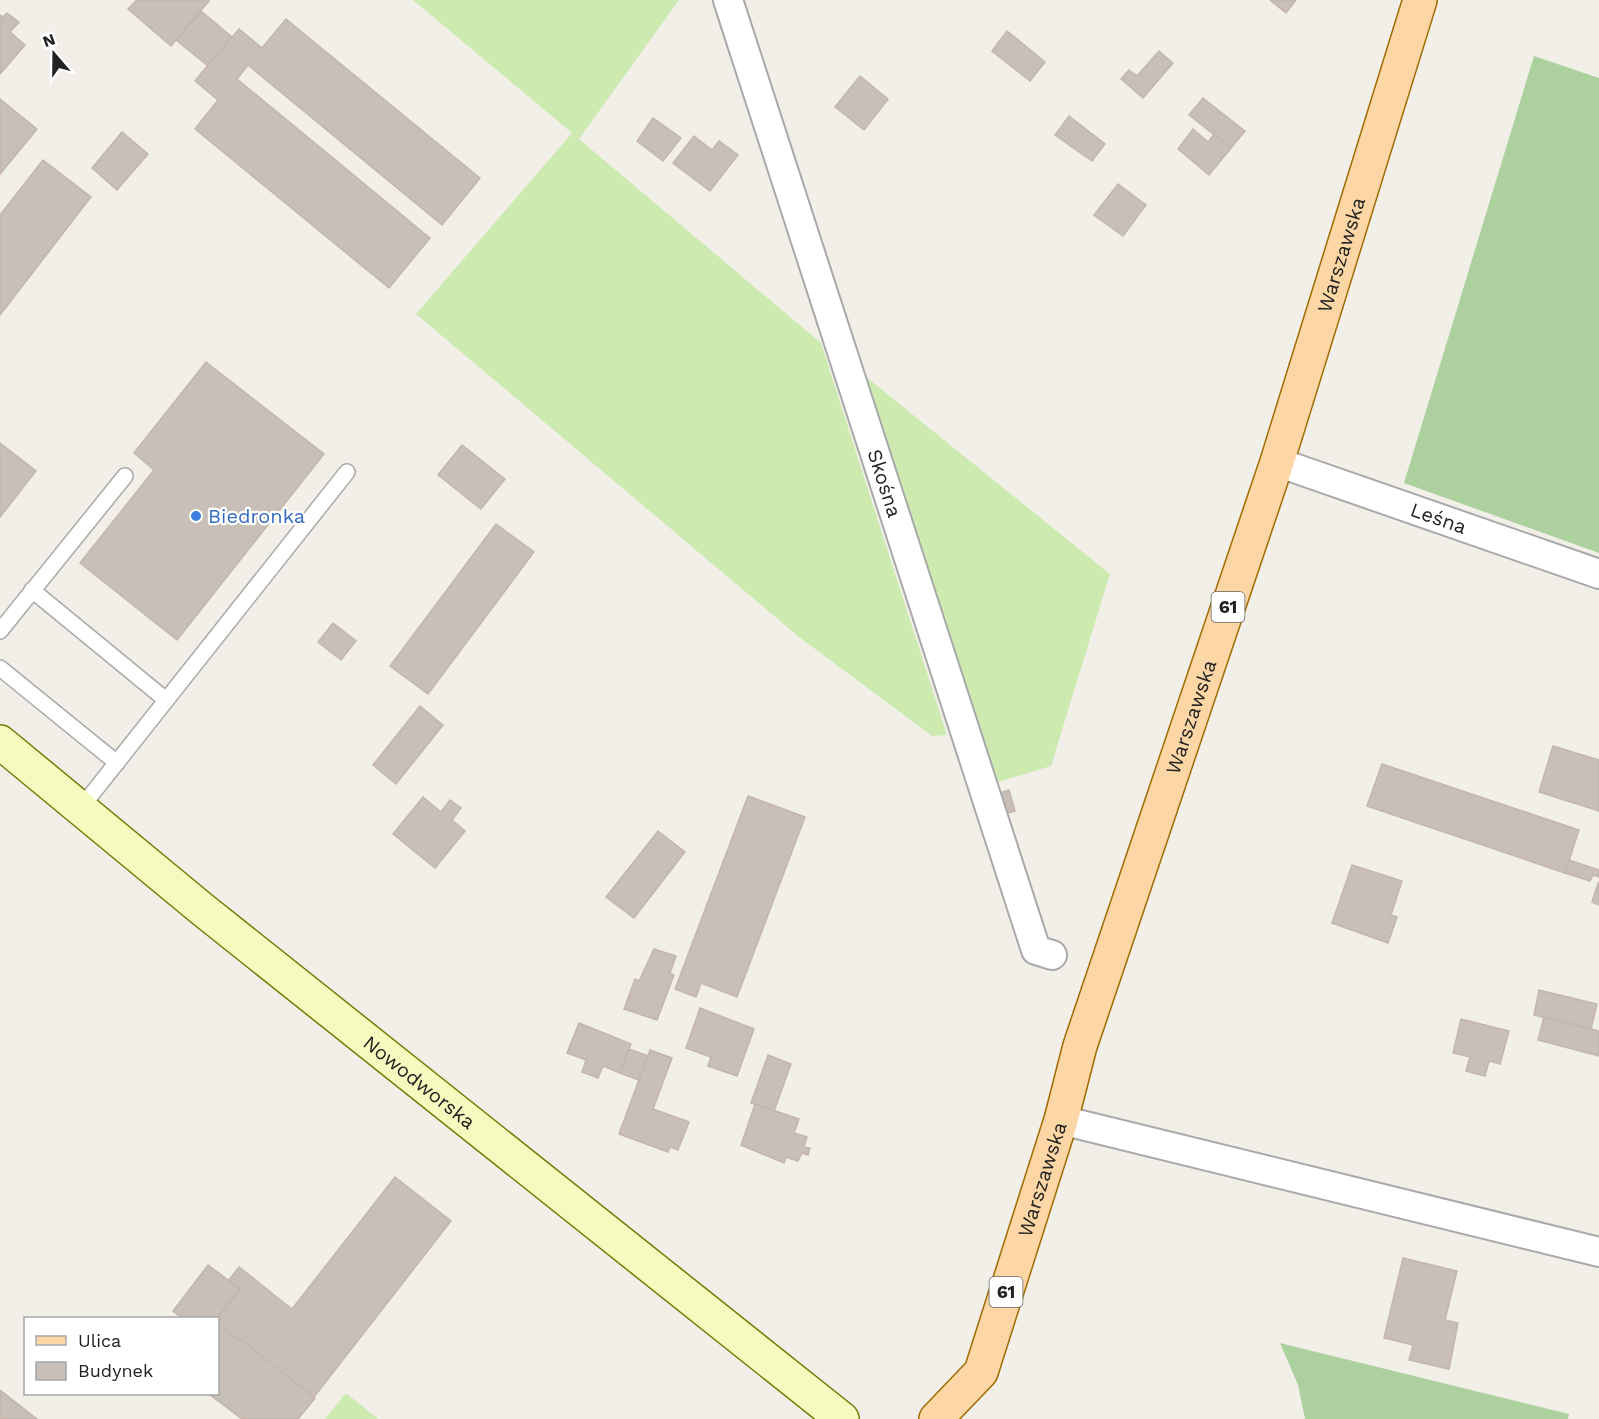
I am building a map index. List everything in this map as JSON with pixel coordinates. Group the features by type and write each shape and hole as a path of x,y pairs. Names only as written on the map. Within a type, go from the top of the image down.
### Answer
{"main road":[{"name":"Warszawska","path":"936,1419 981,1372 1061,1120 1080,1046 1277,462 1420,0"},
{"name":"Nowodworska","path":"0,742 202,909 842,1419"}],"street":[{"name":"Skośna","path":"728,0 1036,950 1052,955"},
{"name":"Leśna","path":"1277,462 1599,574"},
{"path":"1061,1120 1599,1252"}],"lane":[{"path":"80,809 347,471"},
{"path":"0,630 125,476"},
{"path":"32,590 166,700"},
{"path":"0,668 117,763"}],"green space":[{"path":"413,0 679,0 579,139 821,343 947,735 932,736 799,637 416,314 572,133"},
{"path":"1534,56 1599,78 1599,553 1404,483"},
{"path":"860,372 1110,574 1051,766 995,783"},
{"path":"1280,1343 1569,1414 1568,1419 1305,1419 1298,1385"},
{"path":"346,1393 378,1419 325,1419"}],"building":[{"path":"137,0 209,1 171,46 128,9"},
{"path":"1270,0 1296,0 1286,13"},
{"path":"201,11 232,37 208,66 176,40"},
{"path":"7,13 19,22 10,32 25,45 0,74 0,15 3,17"},
{"path":"286,19 480,178 442,225 248,65 237,79 430,238 389,288 195,129 218,100 195,81 204,70 239,29 262,48"},
{"path":"1007,31 1045,62 1030,81 992,51"},
{"path":"1159,51 1173,63 1143,98 1121,79 1129,70 1137,76"},
{"path":"860,76 888,99 864,130 835,107"},
{"path":"1203,98 1245,131 1231,148 1189,115"},
{"path":"0,99 37,129 0,174"},
{"path":"1069,116 1105,144 1092,161 1055,135"},
{"path":"653,118 681,138 663,161 637,141"},
{"path":"1193,129 1208,142 1214,134 1231,148 1209,175 1178,149"},
{"path":"122,132 148,154 117,190 92,168"},
{"path":"694,136 712,150 719,141 738,155 710,191 673,163"},
{"path":"43,160 91,197 0,315 0,215"},
{"path":"1118,184 1146,205 1123,236 1094,215"},
{"name":"Biedronka","path":"206,362 324,454 177,640 80,563 154,470 134,453"},
{"path":"0,443 36,471 0,517"},
{"path":"462,445 505,479 481,509 438,475"},
{"path":"496,524 534,552 428,694 390,666"},
{"path":"333,623 356,641 341,660 318,642"},
{"path":"420,706 443,725 396,784 373,765"},
{"path":"1553,746 1599,760 1599,811 1539,792"},
{"path":"1382,764 1579,830 1565,873 1367,806"},
{"path":"1009,790 1015,811 1004,814 997,794"},
{"path":"748,796 805,817 737,997 701,983 696,997 675,989"},
{"path":"423,797 441,812 450,800 461,808 452,820 465,831 435,868 393,834"},
{"path":"658,831 685,852 634,918 606,897"},
{"path":"1569,860 1599,870 1599,877 1593,875 1590,881 1565,873"},
{"path":"1352,865 1402,881 1391,915 1397,917 1388,943 1332,923"},
{"path":"1599,883 1599,905 1592,902"},
{"path":"654,949 676,956 670,973 674,975 657,1020 624,1009 635,979 639,981"},
{"path":"1539,990 1597,1004 1591,1029 1534,1015"},
{"path":"700,1008 754,1029 737,1076 708,1066 711,1057 686,1048"},
{"path":"1544,1017 1599,1031 1599,1056 1538,1040"},
{"path":"1461,1019 1509,1031 1500,1064 1489,1061 1485,1076 1466,1071 1470,1057 1453,1053"},
{"path":"579,1023 631,1044 620,1073 603,1066 598,1078 582,1072 586,1060 567,1053"},
{"path":"629,1049 648,1056 639,1080 620,1073"},
{"path":"650,1050 672,1058 653,1109 689,1122 678,1150 670,1147 668,1152 619,1134"},
{"path":"768,1055 791,1064 774,1111 751,1103"},
{"path":"755,1104 799,1119 794,1133 807,1137 804,1147 810,1148 808,1155 802,1153 798,1161 786,1157 784,1163 741,1145"},
{"path":"395,1177 451,1221 314,1397 219,1326 218,1317 240,1289 229,1280 239,1267 292,1309"},
{"path":"1403,1258 1457,1271 1445,1320 1458,1323 1449,1369 1409,1360 1413,1345 1384,1338"},
{"path":"208,1265 240,1289 218,1317 181,1317 173,1311"},
{"path":"219,1326 237,1340 239,1338 315,1398 298,1419 242,1419 210,1395 219,1395"},
{"path":"0,1390 37,1419 0,1419"}],"place":[{"name":"Biedronka","path":"196,516"}]}
